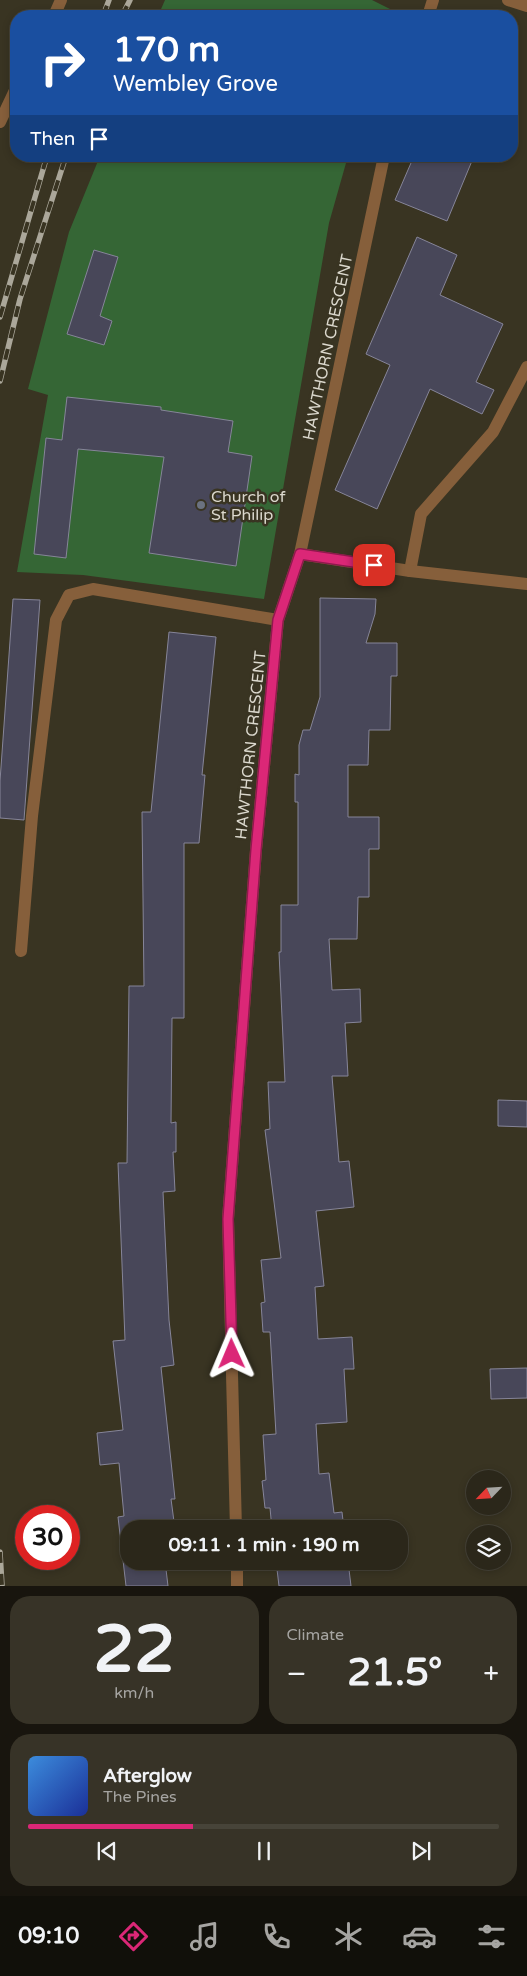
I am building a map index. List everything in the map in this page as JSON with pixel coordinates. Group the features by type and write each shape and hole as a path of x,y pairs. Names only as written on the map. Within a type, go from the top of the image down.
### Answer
{"street":[{"path":"508,0 527,6"},
{"path":"0,122 10,101"},
{"name":"HAWTHORN CRESCENT","path":"236,1520 228,1219 256,850 278,620 300,554 383,162"},
{"path":"410,571 421,514 493,432 527,367"},
{"path":"300,554 410,571 527,584"},
{"path":"21,951 32,816 56,620 69,595 93,589 278,620"},
{"path":"237,1570 237,1586"}],"green space":[{"path":"165,0 372,0 390,9 390,10 161,10"},
{"path":"98,162 346,162 329,223 264,599 83,575 17,572 48,395 28,389 69,232"}],"building":[{"path":"411,162 472,162 447,221 395,200"},
{"path":"417,237 457,255 440,295 503,324 476,382 494,390 482,414 430,389 377,509 335,490 390,365 366,354"},
{"path":"94,250 118,257 100,316 112,321 104,345 67,334"},
{"path":"67,397 161,407 161,410 233,421 228,452 252,456 236,566 149,553 164,457 78,449 66,558 34,554 46,438 62,440"},
{"path":"320,598 376,599 375,614 366,643 397,643 397,676 391,676 390,730 369,730 368,765 348,765 348,817 379,817 379,849 369,849 369,897 358,897 357,939 329,939 332,990 360,989 361,1022 345,1023 348,1076 332,1076 339,1162 349,1161 354,1207 316,1211 324,1286 315,1287 318,1339 352,1337 354,1369 344,1369 347,1422 316,1424 319,1474 329,1473 334,1513 342,1512 343,1520 271,1520 270,1508 265,1508 262,1481 266,1480 263,1435 276,1434 270,1332 263,1332 261,1303 265,1302 261,1260 281,1258 265,1130 270,1129 268,1082 285,1082 279,952 281,952 281,905 298,905 298,802 295,802 295,774 299,775 299,745 303,730 310,730 320,697"},
{"path":"13,599 40,600 24,820 0,818 0,781"},
{"path":"169,632 216,637 202,775 205,775 199,843 184,843 184,1018 172,1018 171,1123 176,1122 176,1152 173,1152 175,1191 163,1192 169,1320 174,1365 161,1367 175,1499 171,1499 174,1520 120,1520 120,1534 118,1517 124,1516 119,1463 100,1465 97,1433 123,1430 113,1341 125,1340 118,1163 127,1163 129,986 144,986 142,812 151,812"},
{"path":"498,1100 527,1101 527,1127 498,1126"},
{"path":"527,1368 527,1398 491,1399 490,1369"},
{"path":"124,1570 166,1570 168,1586 126,1586"},
{"path":"277,1570 349,1570 351,1586 279,1586"}],"railway":[{"path":"105,10 109,0"},
{"path":"125,10 130,0"},
{"path":"0,317 45,162"},
{"path":"0,381 20,299 64,162"},
{"path":"0,1552 2,1586"}],"place":[{"name":"Church of St Philip","path":"201,505"}],"route":[{"path":"232,1354 228,1219 256,850 278,620 300,554 374,565"}]}
